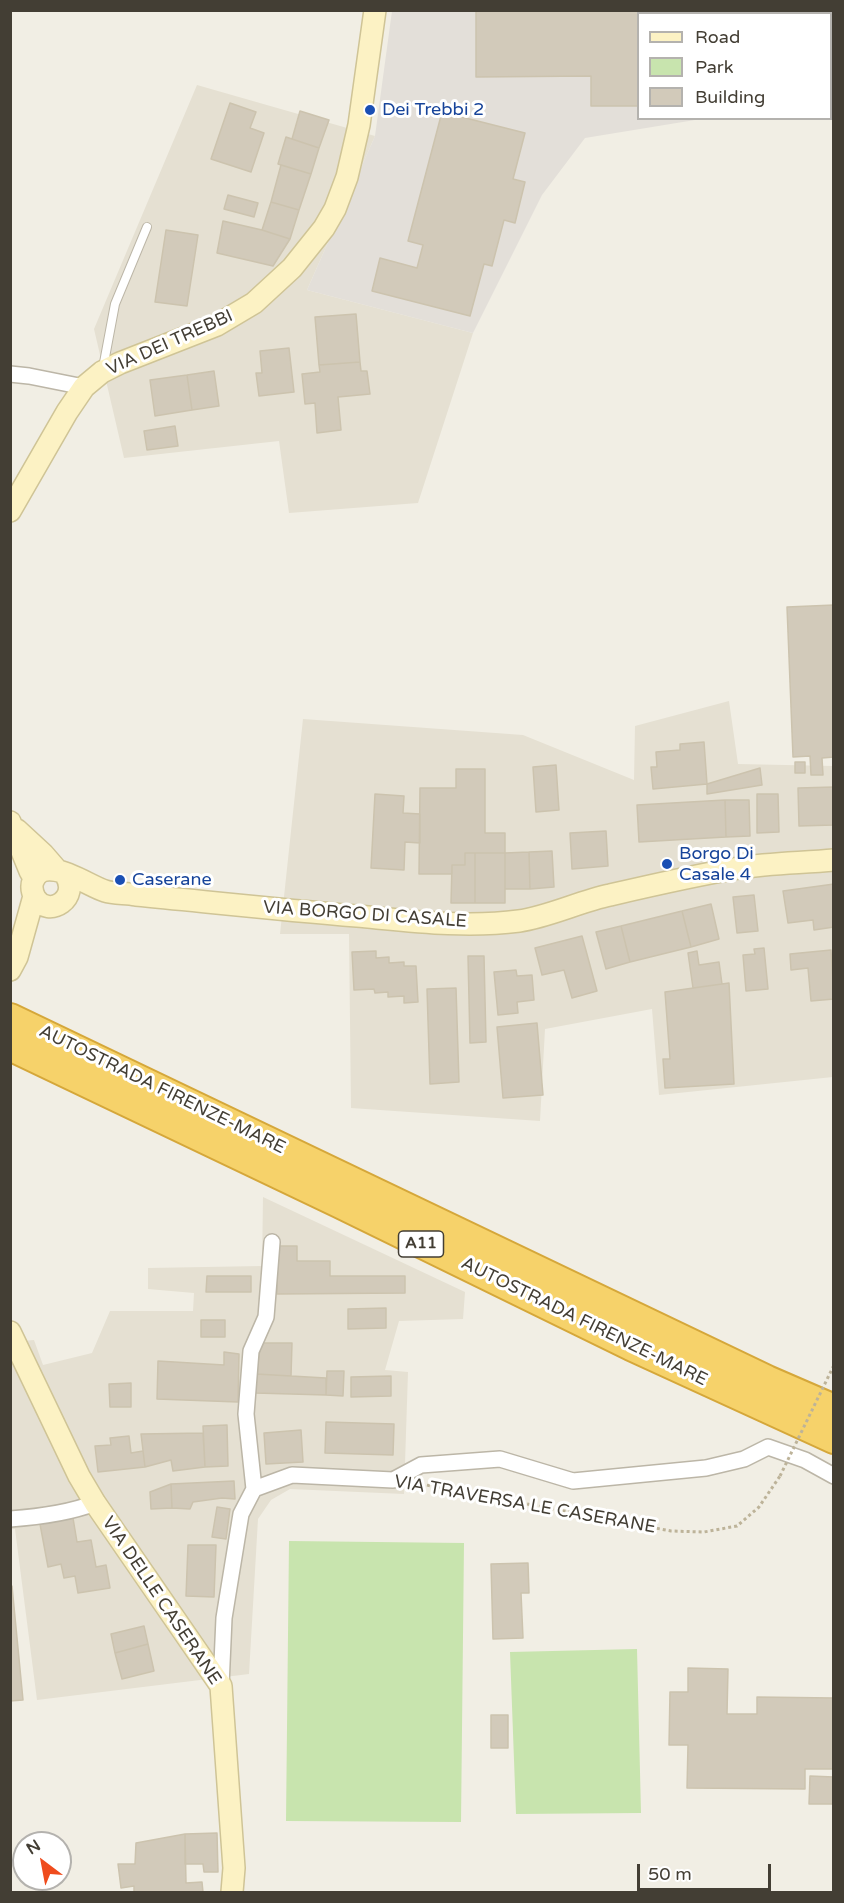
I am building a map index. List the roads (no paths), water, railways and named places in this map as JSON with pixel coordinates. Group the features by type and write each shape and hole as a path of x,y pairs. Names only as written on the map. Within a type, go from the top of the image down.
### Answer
{"highway":[{"path":"10,1012 51,1037"},
{"name":"AUTOSTRADA FIRENZE-MARE","path":"10,1018 767,1380 834,1409"},
{"name":"AUTOSTRADA FIRENZE-MARE","path":"10,1046 631,1346 834,1439"}],"street":[{"name":"VIA DEI TREBBI","path":"10,512 67,412 84,387 102,372 120,363 217,325 235,315 270,290 310,248 335,209 347,177 359,125 375,10"},
{"path":"10,374 84,387"},
{"path":"12,824 60,871 70,885 68,896 14,964"},
{"path":"12,824 42,904 47,906 61,903"},
{"name":"VIA BORGO DI CASALE","path":"60,871 106,891 260,908 452,925 520,921 608,895 739,868 834,860"},
{"path":"14,964 34,887 44,870 60,871"},
{"name":"VIA BORGO DI CASALE","path":"61,903 106,891"},
{"path":"221,1686 224,1617 237,1537 241,1514 254,1489 246,1414 251,1351 266,1317 272,1242"},
{"name":"VIA DELLE CASERANE","path":"10,1332 79,1476 95,1503 221,1686 234,1868 232,1893"},
{"name":"VIA TRAVERSA LE CASERANE","path":"254,1489 292,1475 393,1480 422,1465 500,1459 573,1481 706,1468 744,1459 768,1447 805,1460 834,1476"},
{"path":"10,1519 32,1518 86,1507 95,1503"}],"lane":[{"path":"102,372 115,304 147,227"}],"place":[{"name":"Dei Trebbi 2","path":"370,110"},
{"name":"Borgo Di Casale 4","path":"667,864"},
{"name":"Caserane","path":"120,880"}]}
